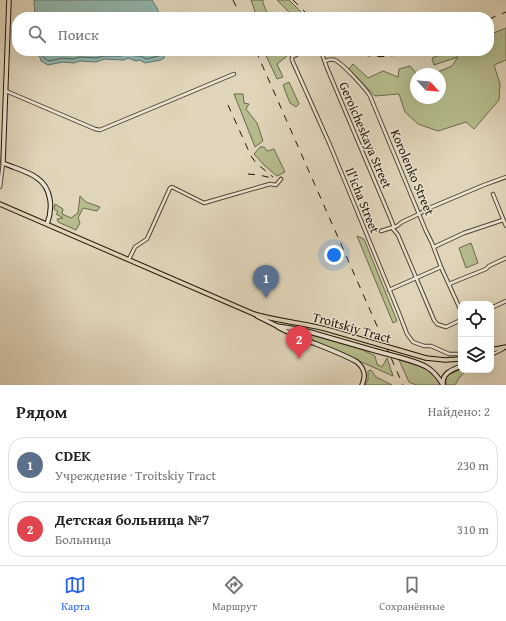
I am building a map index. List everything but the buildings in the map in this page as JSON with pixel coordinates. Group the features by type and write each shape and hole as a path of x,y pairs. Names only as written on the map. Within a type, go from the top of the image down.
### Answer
{"main road":[{"name":"Troitskiy Tract","path":"0,204 254,314 272,319 314,326 426,358 445,360 458,359"},
{"path":"494,352 505,348"}],"street":[{"path":"0,187 3,163 9,0"},
{"name":"Il'icha Street","path":"293,56 292,60 330,145 410,338 415,343 435,347 449,354 458,354"},
{"name":"Geroicheskaya Street","path":"323,56 394,227 393,230 398,235 435,322 446,327 458,321"},
{"name":"Korolenko Street","path":"325,61 334,60 338,62 370,96 458,304"},
{"path":"5,91 100,130 234,74"},
{"path":"3,163 35,177 44,184 50,203 50,213 47,224"},
{"path":"381,230 394,227 426,209 484,184 506,177"},
{"path":"129,259 135,247 147,238 170,188 172,187 204,203 270,184 276,185 281,179"},
{"path":"493,194 506,226"},
{"path":"434,247 503,220"},
{"path":"449,284 486,269 506,258"},
{"path":"389,290 441,267"},
{"path":"494,307 506,301"},
{"path":"254,314 289,333 357,362 362,366 365,372 365,380 362,385"},
{"path":"276,326 303,330 429,367 436,374 443,385"},
{"path":"289,333 291,328"},
{"path":"443,385 443,379 446,374 458,368"}],"green space":[{"path":"251,0 263,0 267,12 255,12"},
{"path":"277,0 289,0 301,12 289,12"},
{"path":"506,28 506,60 494,65 500,84 499,100 474,129 466,122 438,131 418,124 405,112 399,94 375,96 349,69 353,64 368,78 383,71 398,77 399,69 410,66 412,68 410,68 410,104 446,104 446,69 452,66 458,57 434,65 432,58 437,56 494,56 494,33"},
{"path":"266,56 287,56 277,64 283,77 277,79"},
{"path":"289,82 299,104 296,107 290,103 283,85"},
{"path":"234,94 243,94 244,103 249,104 246,109 257,123 263,141 255,147"},
{"path":"260,147 264,147 267,151 274,149 285,172 277,176 264,165 254,154"},
{"path":"80,196 86,202 100,207 97,211 83,208 78,218 80,223 76,230 58,222 57,219 63,218 56,214 58,212 54,209 55,204 63,209 62,214 71,218 78,213"},
{"path":"357,236 364,239 397,321 393,323"},
{"path":"471,243 478,263 466,268 459,248"},
{"path":"297,331 361,349 375,356 377,364 382,367 387,358 393,376 296,333"},
{"path":"399,360 427,368 442,385 416,385 409,382"},
{"path":"371,370 376,377 392,385 365,385 368,380 368,371"},
{"path":"458,370 458,373 464,373 455,385 446,385 446,377"}],"water":[{"path":"34,0 152,0 158,10 158,12 35,12"},
{"path":"39,56 164,56 164,58 145,63 140,60 136,61 128,58 124,60 104,59 96,62 63,62 48,65 41,61"}],"railway":[{"path":"233,0 239,12"},
{"path":"293,0 305,12"},
{"path":"494,17 506,12"},
{"path":"258,56 403,385"},
{"path":"373,56 389,56"},
{"path":"228,105 251,156 256,163 273,177"},
{"path":"248,174 272,178"}],"place":[{"name":"CDEK","path":"266,298"},
{"name":"Детская больница №7","path":"299,359"}]}
